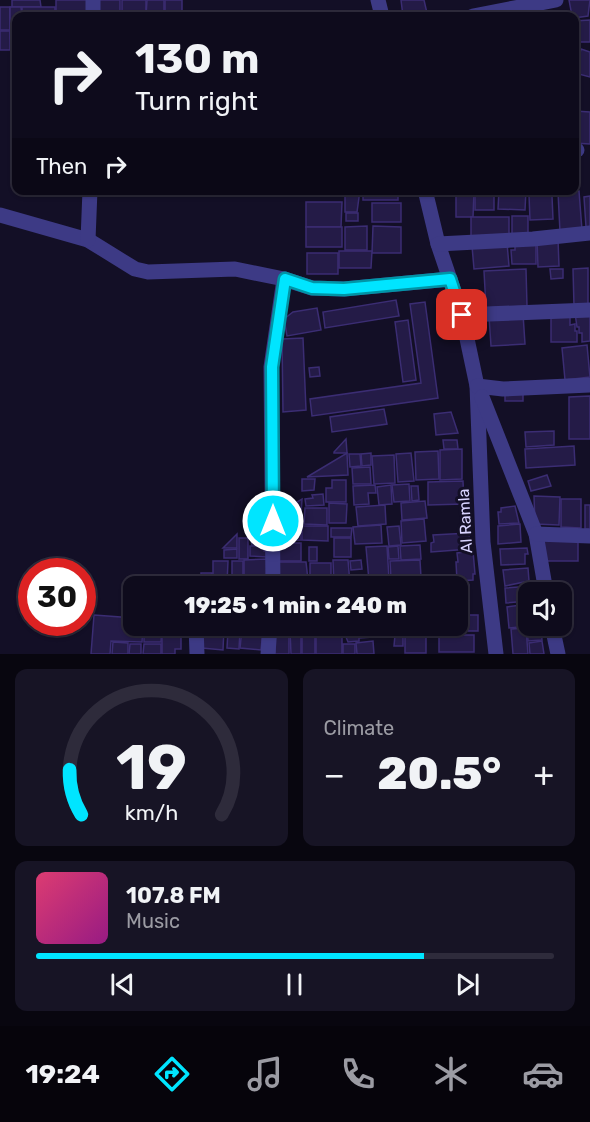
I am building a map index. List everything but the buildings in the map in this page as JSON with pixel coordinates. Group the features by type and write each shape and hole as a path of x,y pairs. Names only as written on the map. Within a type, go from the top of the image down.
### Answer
{"street":[{"path":"494,12 556,0"},
{"path":"88,240 90,195"},
{"path":"426,195 438,244 462,315 477,386 536,534 544,582"},
{"path":"0,215 88,240 135,270 148,272 235,269 285,279 312,288 344,289 450,279"},
{"path":"438,244 533,239 590,233"},
{"path":"273,576 272,367 285,279"},
{"path":"462,315 590,310"},
{"path":"477,386 503,389 590,385"},
{"name":"Al Ramla","path":"477,386 483,543 496,654"},
{"path":"536,534 590,536"},
{"path":"196,636 197,654"},
{"path":"268,654 269,636"},
{"path":"554,636 558,654"}],"route":[{"path":"273,521 272,367 285,279 312,288 344,289 450,279 462,315"}]}
